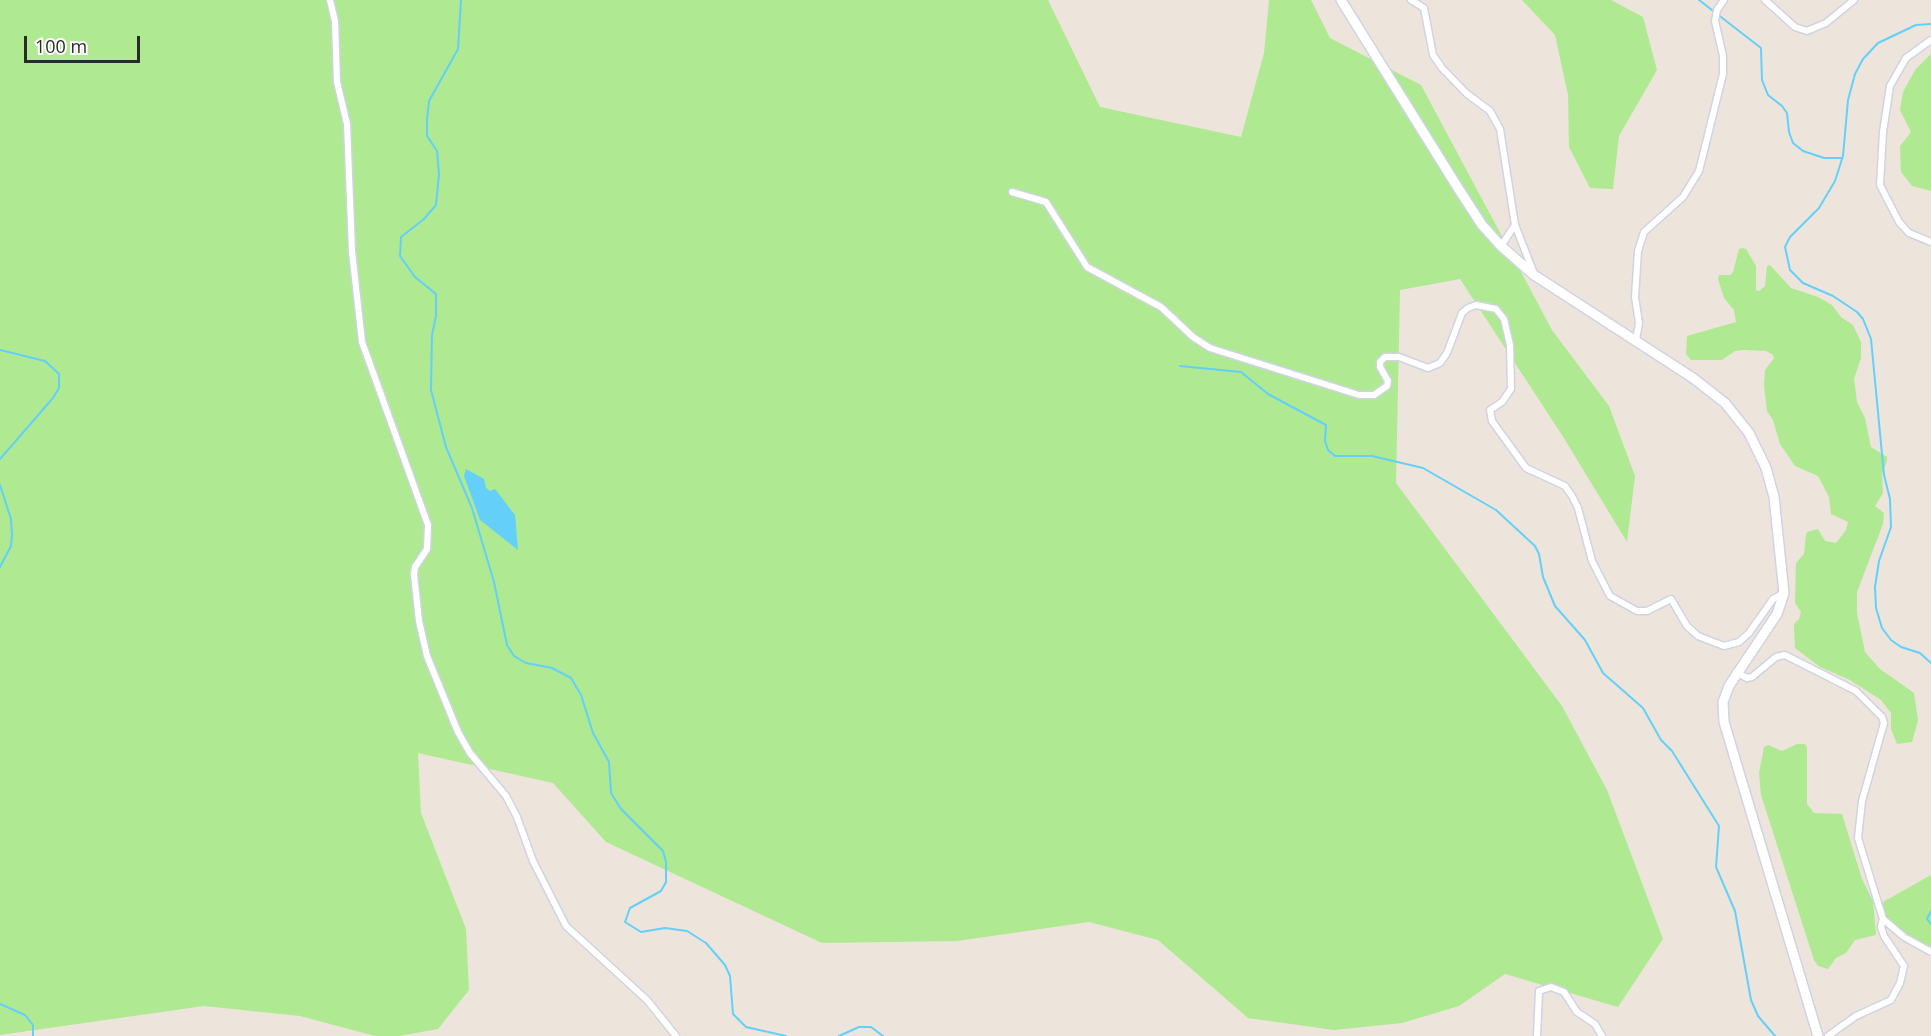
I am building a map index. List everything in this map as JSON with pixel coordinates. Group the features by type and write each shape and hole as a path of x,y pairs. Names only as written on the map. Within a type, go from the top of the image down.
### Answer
{"street":[{"path":"330,0 335,21 337,82 347,124 352,251 362,342 428,525 427,549 415,567 414,574 419,621 427,656 458,732 470,753 506,796 517,817 533,861 566,926 647,1000 676,1036"},
{"path":"1341,0 1476,216 1501,246 1534,275 1636,340 1725,402 1749,433 1766,468 1774,497 1784,593 1777,614 1736,672 1724,702 1724,722 1818,1036"},
{"path":"1411,0 1424,8 1433,55 1466,93 1490,111 1500,129 1515,225 1534,275"},
{"path":"1636,340 1639,323 1635,297 1638,251 1644,232 1683,196 1699,171 1723,74 1724,56 1715,21 1717,10 1724,0"},
{"path":"1765,0 1795,27 1807,31 1826,23 1854,0"},
{"path":"1931,40 1906,58 1890,86 1883,132 1880,185 1899,222 1909,233 1931,242"},
{"path":"1012,192 1046,202 1087,267 1161,307 1193,338 1210,348 1359,394 1374,395 1387,386 1388,381 1380,367 1380,362 1385,357 1399,357 1428,368 1447,353 1462,313 1476,305 1496,309 1504,319 1510,345 1511,389 1502,402 1490,410 1492,421 1526,468 1565,486 1572,496 1578,508 1592,561 1610,596 1637,611 1647,611 1671,599 1688,626 1698,636 1724,646 1739,642 1749,633 1773,599 1784,593"},
{"path":"1501,246 1515,225"},
{"path":"1736,672 1747,678 1752,677 1776,657 1785,655 1856,691 1882,717 1883,730 1862,801 1858,838 1883,919 1881,927 1884,936 1904,966 1900,983 1891,1000 1856,1016 1828,1036"},
{"path":"1883,919 1904,937 1931,952"},
{"path":"1537,1036 1539,991 1551,987 1564,992 1577,1012 1595,1024 1602,1036"}],"green space":[{"path":"0,0 1048,0 1100,107 1241,137 1264,53 1269,0 1311,0 1330,38 1421,85 1552,330 1609,406 1635,476 1627,542 1562,435 1460,279 1400,290 1396,483 1562,706 1607,790 1663,939 1618,1007 1505,974 1459,1006 1402,1023 1334,1030 1248,1018 1158,940 1089,922 957,941 822,943 606,842 553,783 418,753 421,813 466,929 469,990 438,1029 399,1036 375,1036 300,1016 204,1006 0,1035"},
{"path":"1522,0 1611,0 1643,17 1657,70 1619,136 1613,189 1590,188 1569,147 1568,95 1555,35"},
{"path":"1931,54 1931,191 1912,186 1901,172 1900,146 1911,132 1900,110 1903,92 1915,70"},
{"path":"1739,249 1746,249 1756,266 1756,290 1759,291 1765,286 1767,266 1770,265 1791,288 1818,297 1832,305 1841,317 1853,325 1861,342 1861,358 1854,379 1857,402 1865,418 1871,447 1887,457 1887,461 1882,474 1883,493 1875,506 1884,513 1883,524 1857,592 1857,613 1865,652 1880,669 1914,693 1918,720 1912,742 1897,744 1891,729 1891,713 1881,700 1850,680 1820,667 1795,648 1794,624 1801,612 1795,603 1796,563 1804,554 1807,532 1818,529 1825,541 1836,543 1846,530 1848,522 1831,514 1829,497 1818,476 1795,466 1780,444 1773,420 1767,411 1764,386 1765,370 1774,358 1773,355 1766,351 1744,350 1735,351 1722,360 1691,360 1686,354 1687,336 1736,322 1734,310 1724,298 1718,279 1719,275 1730,275 1733,272"},
{"path":"1797,744 1805,744 1807,747 1807,804 1814,813 1842,814 1862,879 1873,901 1876,935 1855,940 1846,953 1836,958 1828,969 1818,966 1814,960 1761,795 1759,773 1764,747 1768,745 1782,751"},
{"path":"1931,875 1931,949 1912,939 1891,922 1882,905 1883,902"}],"water":[{"path":"466,469 484,479 486,488 490,491 495,489 515,515 518,550 480,520 464,476"}],"waterway":[{"path":"461,0 458,49 429,101 427,136 437,151 439,174 436,205 424,219 401,237 400,256 415,277 436,294 436,316 432,335 431,390 446,447 472,508 494,582 507,645 514,656 526,663 552,668 571,678 581,695 593,733 609,762 611,793 621,809 663,851 666,862 666,882 661,891 630,908 625,922 641,932 665,928 687,931 706,943 725,965 730,976 733,1014 746,1027 786,1036"},
{"path":"1699,0 1761,48 1762,80 1768,95 1787,113 1793,143 1803,151 1824,158 1842,158"},
{"path":"1931,24 1916,25 1878,43 1863,59 1855,74 1848,100 1843,156 1835,181 1819,208 1790,237 1785,247 1790,270 1803,283 1833,296 1857,312 1863,319 1871,339 1884,475 1890,499 1891,527 1879,561 1875,587 1876,608 1882,628 1891,640 1901,647 1920,653 1931,663"},
{"path":"0,350 45,361 59,374 59,388 53,398 0,459"},
{"path":"1180,366 1241,372 1268,394 1326,425 1325,441 1328,450 1335,456 1372,456 1423,468 1496,510 1535,546 1539,554 1543,577 1555,606 1585,640 1603,673 1643,708 1661,740 1672,751 1719,826 1716,867 1735,911 1751,1000 1758,1016 1775,1036"},
{"path":"0,485 11,519 12,535 11,546 0,567"},
{"path":"1931,911 1927,919 1931,924"},
{"path":"0,1004 25,1015 33,1025 33,1036"},
{"path":"839,1036 859,1027 871,1027 883,1036"}]}
